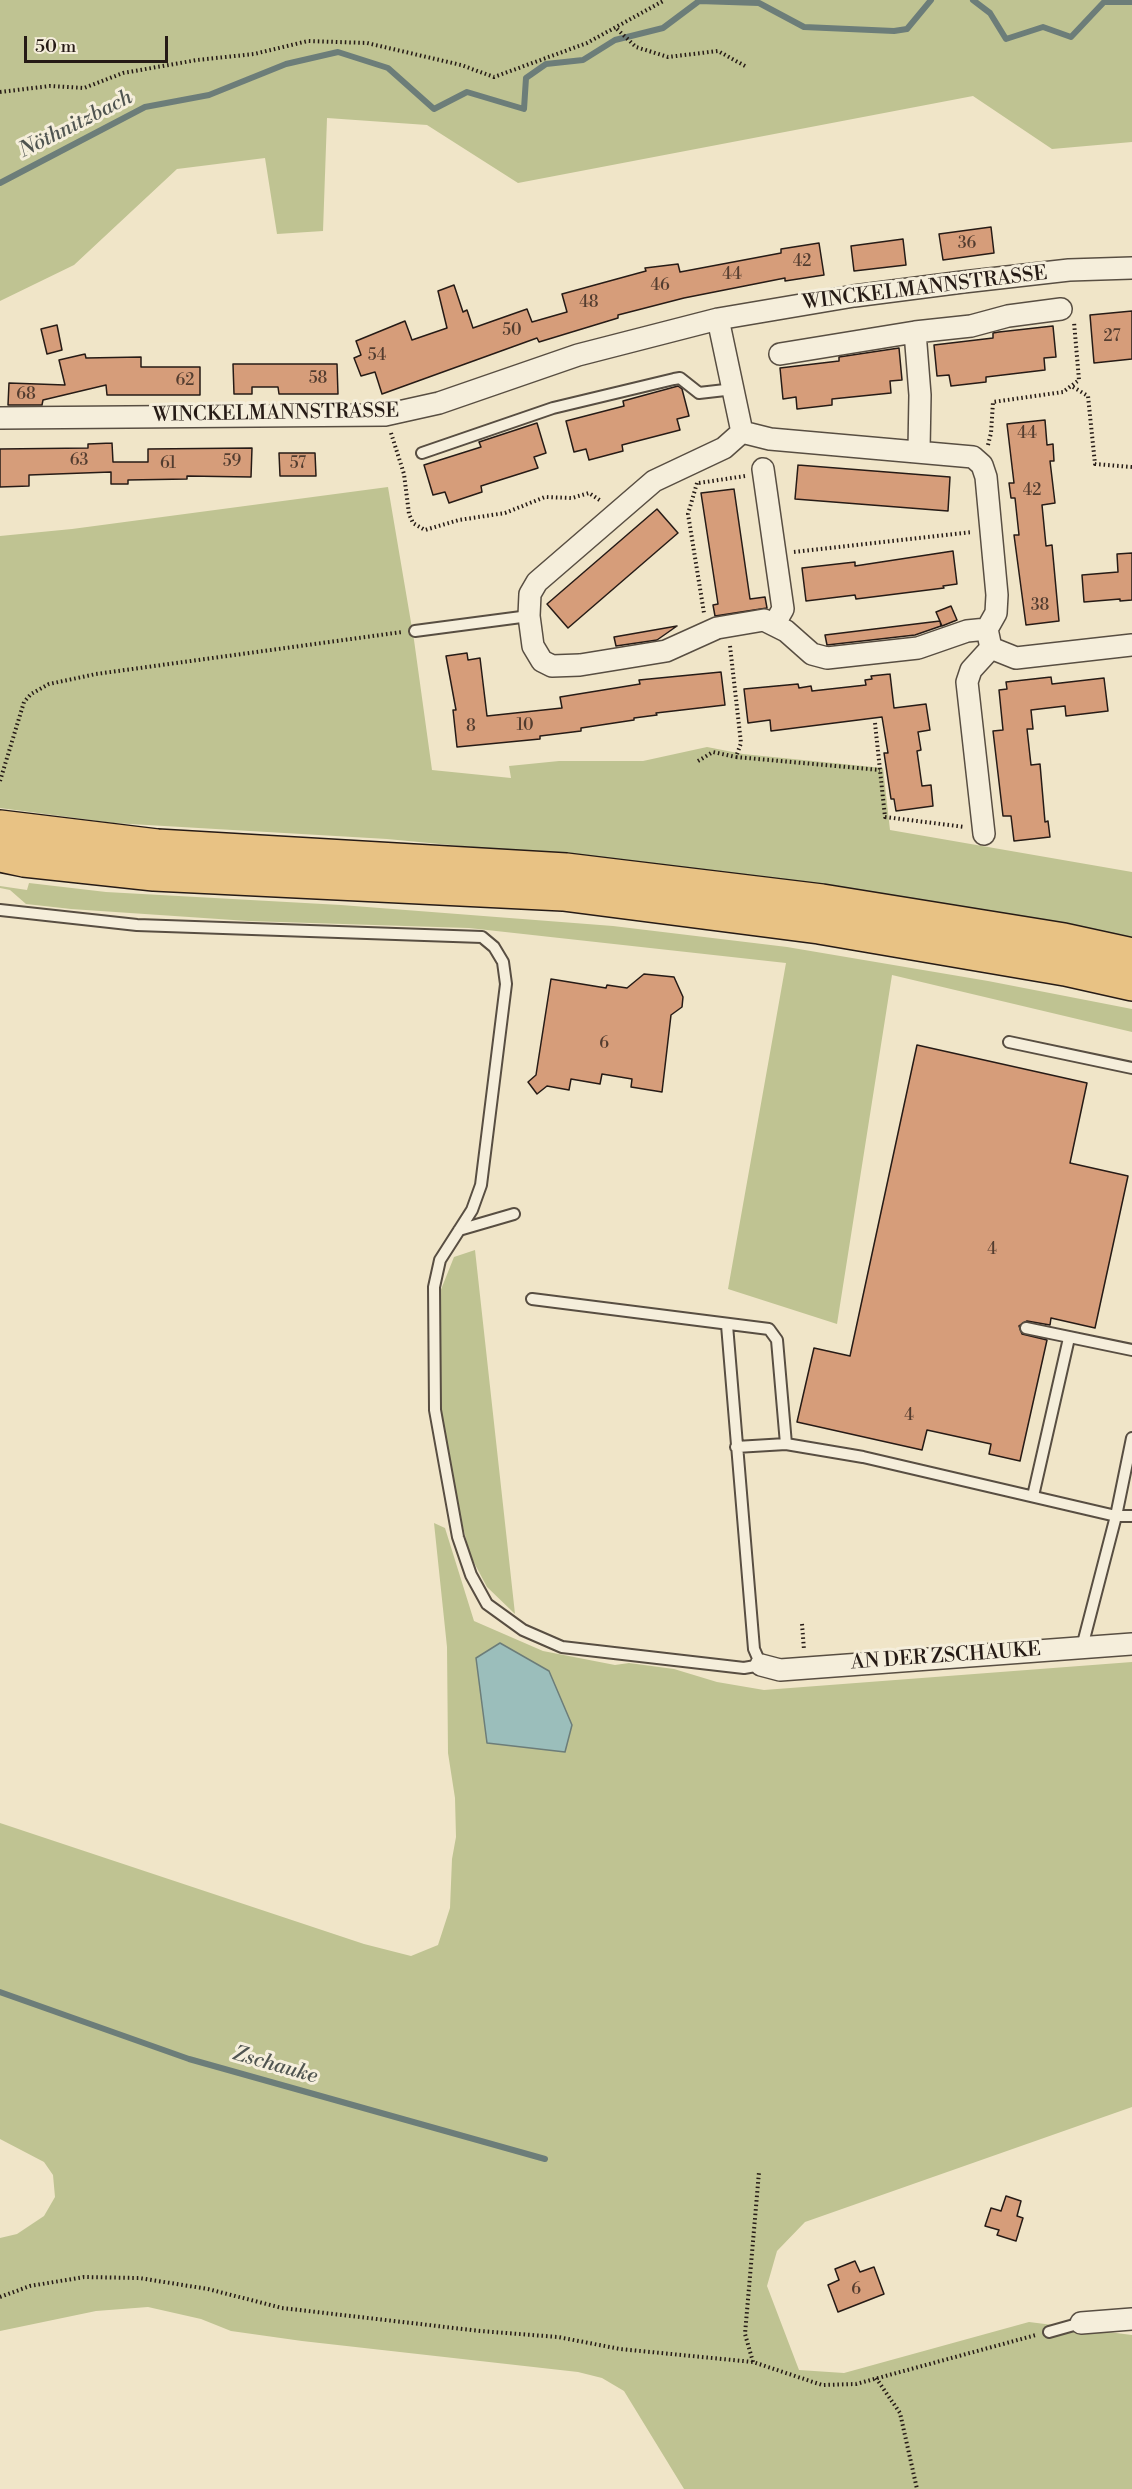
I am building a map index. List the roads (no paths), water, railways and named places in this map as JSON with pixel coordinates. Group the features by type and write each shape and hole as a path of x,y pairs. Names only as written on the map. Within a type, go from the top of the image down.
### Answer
{"main road":[{"path":"0,827 157,846 566,870 822,901 1064,940 1132,956"},
{"path":"0,855 24,860 154,874 563,894 819,927 1065,969 1132,984"}],"street":[{"name":"WINCKELMANNSTRASSE","path":"0,418 385,415 430,406 578,355 718,319 854,296 963,282 1070,270 1132,268"},
{"name":"WINCKELMANNSTRASSE","path":"780,354 915,332 971,326 1008,316 1067,313"},
{"path":"718,319 742,432"},
{"path":"915,332 920,395 919,450"},
{"path":"742,432 770,439 961,454 973,457 982,465 986,477 997,595 996,613 989,639 971,670 967,682 984,832"},
{"path":"742,432 724,448 654,481 537,582 530,594 529,616 536,654 552,666 580,665 666,651 707,632 764,620 776,623 812,654 827,658 918,648 968,631 989,639 1016,658 1132,645"},
{"path":"764,471 783,609 776,623"},
{"name":"AN DER ZSCHAUKE","path":"761,1665 780,1670 1132,1644"},
{"path":"1082,2323 1132,2319"}],"lane":[{"path":"422,453 553,408 674,379 681,378 699,393 734,388"},
{"path":"415,631 529,616"},
{"path":"0,910 64,919 137,925 482,937 495,946 503,963 506,984 481,1185 472,1210 440,1260 434,1287 435,1410 458,1537 471,1575 487,1604 522,1630 562,1647 744,1668 761,1665 754,1649 726,1325"},
{"path":"1009,1042 1132,1068"},
{"path":"459,1230 514,1214"},
{"path":"532,1299 769,1329 777,1340 786,1444"},
{"path":"1026,1328 1132,1350"},
{"path":"1033,1496 1069,1338"},
{"path":"1082,1647 1116,1516 1132,1438"},
{"path":"736,1447 786,1444 863,1457 1116,1516 1132,1516"},
{"path":"1048,2332 1082,2323"}],"water":[{"path":"500,1643 549,1671 572,1725 565,1752 487,1743 476,1658"}],"waterway":[{"name":"Nöthnitzbach","path":"0,183 145,107 209,95 286,64 338,52 388,68 434,109 467,92 524,109 526,78 546,64 583,60 615,40 663,28 699,1 759,3 804,27 894,31 907,29 931,0"},
{"name":"Nöthnitzbach","path":"973,0 990,13 1006,39 1043,27 1071,37 1104,2 1132,2"},
{"name":"Zschauke","path":"0,1992 189,2059 545,2159"}]}
